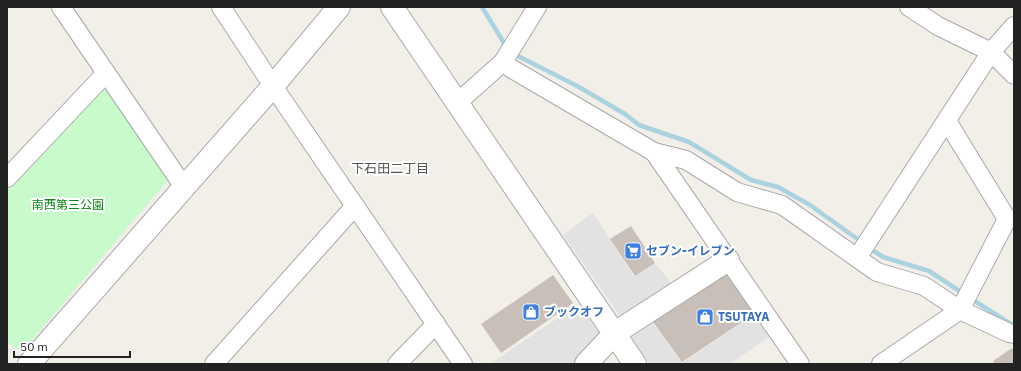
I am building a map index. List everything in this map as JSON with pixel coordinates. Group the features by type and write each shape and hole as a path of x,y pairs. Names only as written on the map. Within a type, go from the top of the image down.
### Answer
{"street":[{"path":"61,7 184,187"},
{"path":"221,7 273,86 463,364"},
{"path":"29,364 273,86 339,7"},
{"path":"392,7 635,364"},
{"path":"457,104 505,60 537,7"},
{"path":"909,7 938,26 991,52 1014,74"},
{"path":"861,252 991,52 1014,26"},
{"path":"505,60 512,70 654,152 686,160 737,192 782,205 861,252 877,272 924,286 1009,333 1014,334"},
{"path":"7,178 106,73"},
{"path":"881,364 961,307 1007,219 947,121"},
{"path":"654,152 800,364"},
{"path":"214,364 355,206"},
{"path":"586,364 615,333 728,260"},
{"path":"397,364 436,324"}],"green space":[{"name":"南西第三公園","path":"106,79 172,175 22,352 7,342 7,182"}],"shaded area":[{"path":"593,213 634,277 655,263 671,283 621,317 563,235"},
{"path":"578,304 601,335 574,364 490,364"},
{"path":"758,312 773,334 730,364 649,364 630,338 652,322 682,363"}],"building":[{"path":"631,226 655,263 635,276 610,239"},
{"path":"729,269 757,312 682,362 653,322"},
{"path":"553,275 573,303 501,353 481,324"},
{"path":"1012,348 1014,352 1014,364 995,364 993,361"}],"waterway":[{"path":"482,7 504,43 509,47"},
{"path":"514,52 518,56 579,87 625,114 639,125 689,142 751,180 778,187 810,205 863,243"},
{"path":"869,248 883,257 929,271 964,294"},
{"path":"970,298 1014,326"}],"place":[{"name":"セブン-イレブン","path":"633,251"},
{"name":"ブックオフ","path":"531,312"},
{"name":"TSUTAYA","path":"705,317"}],"district":[{"name":"下石田二丁目","path":"390,168"}]}
